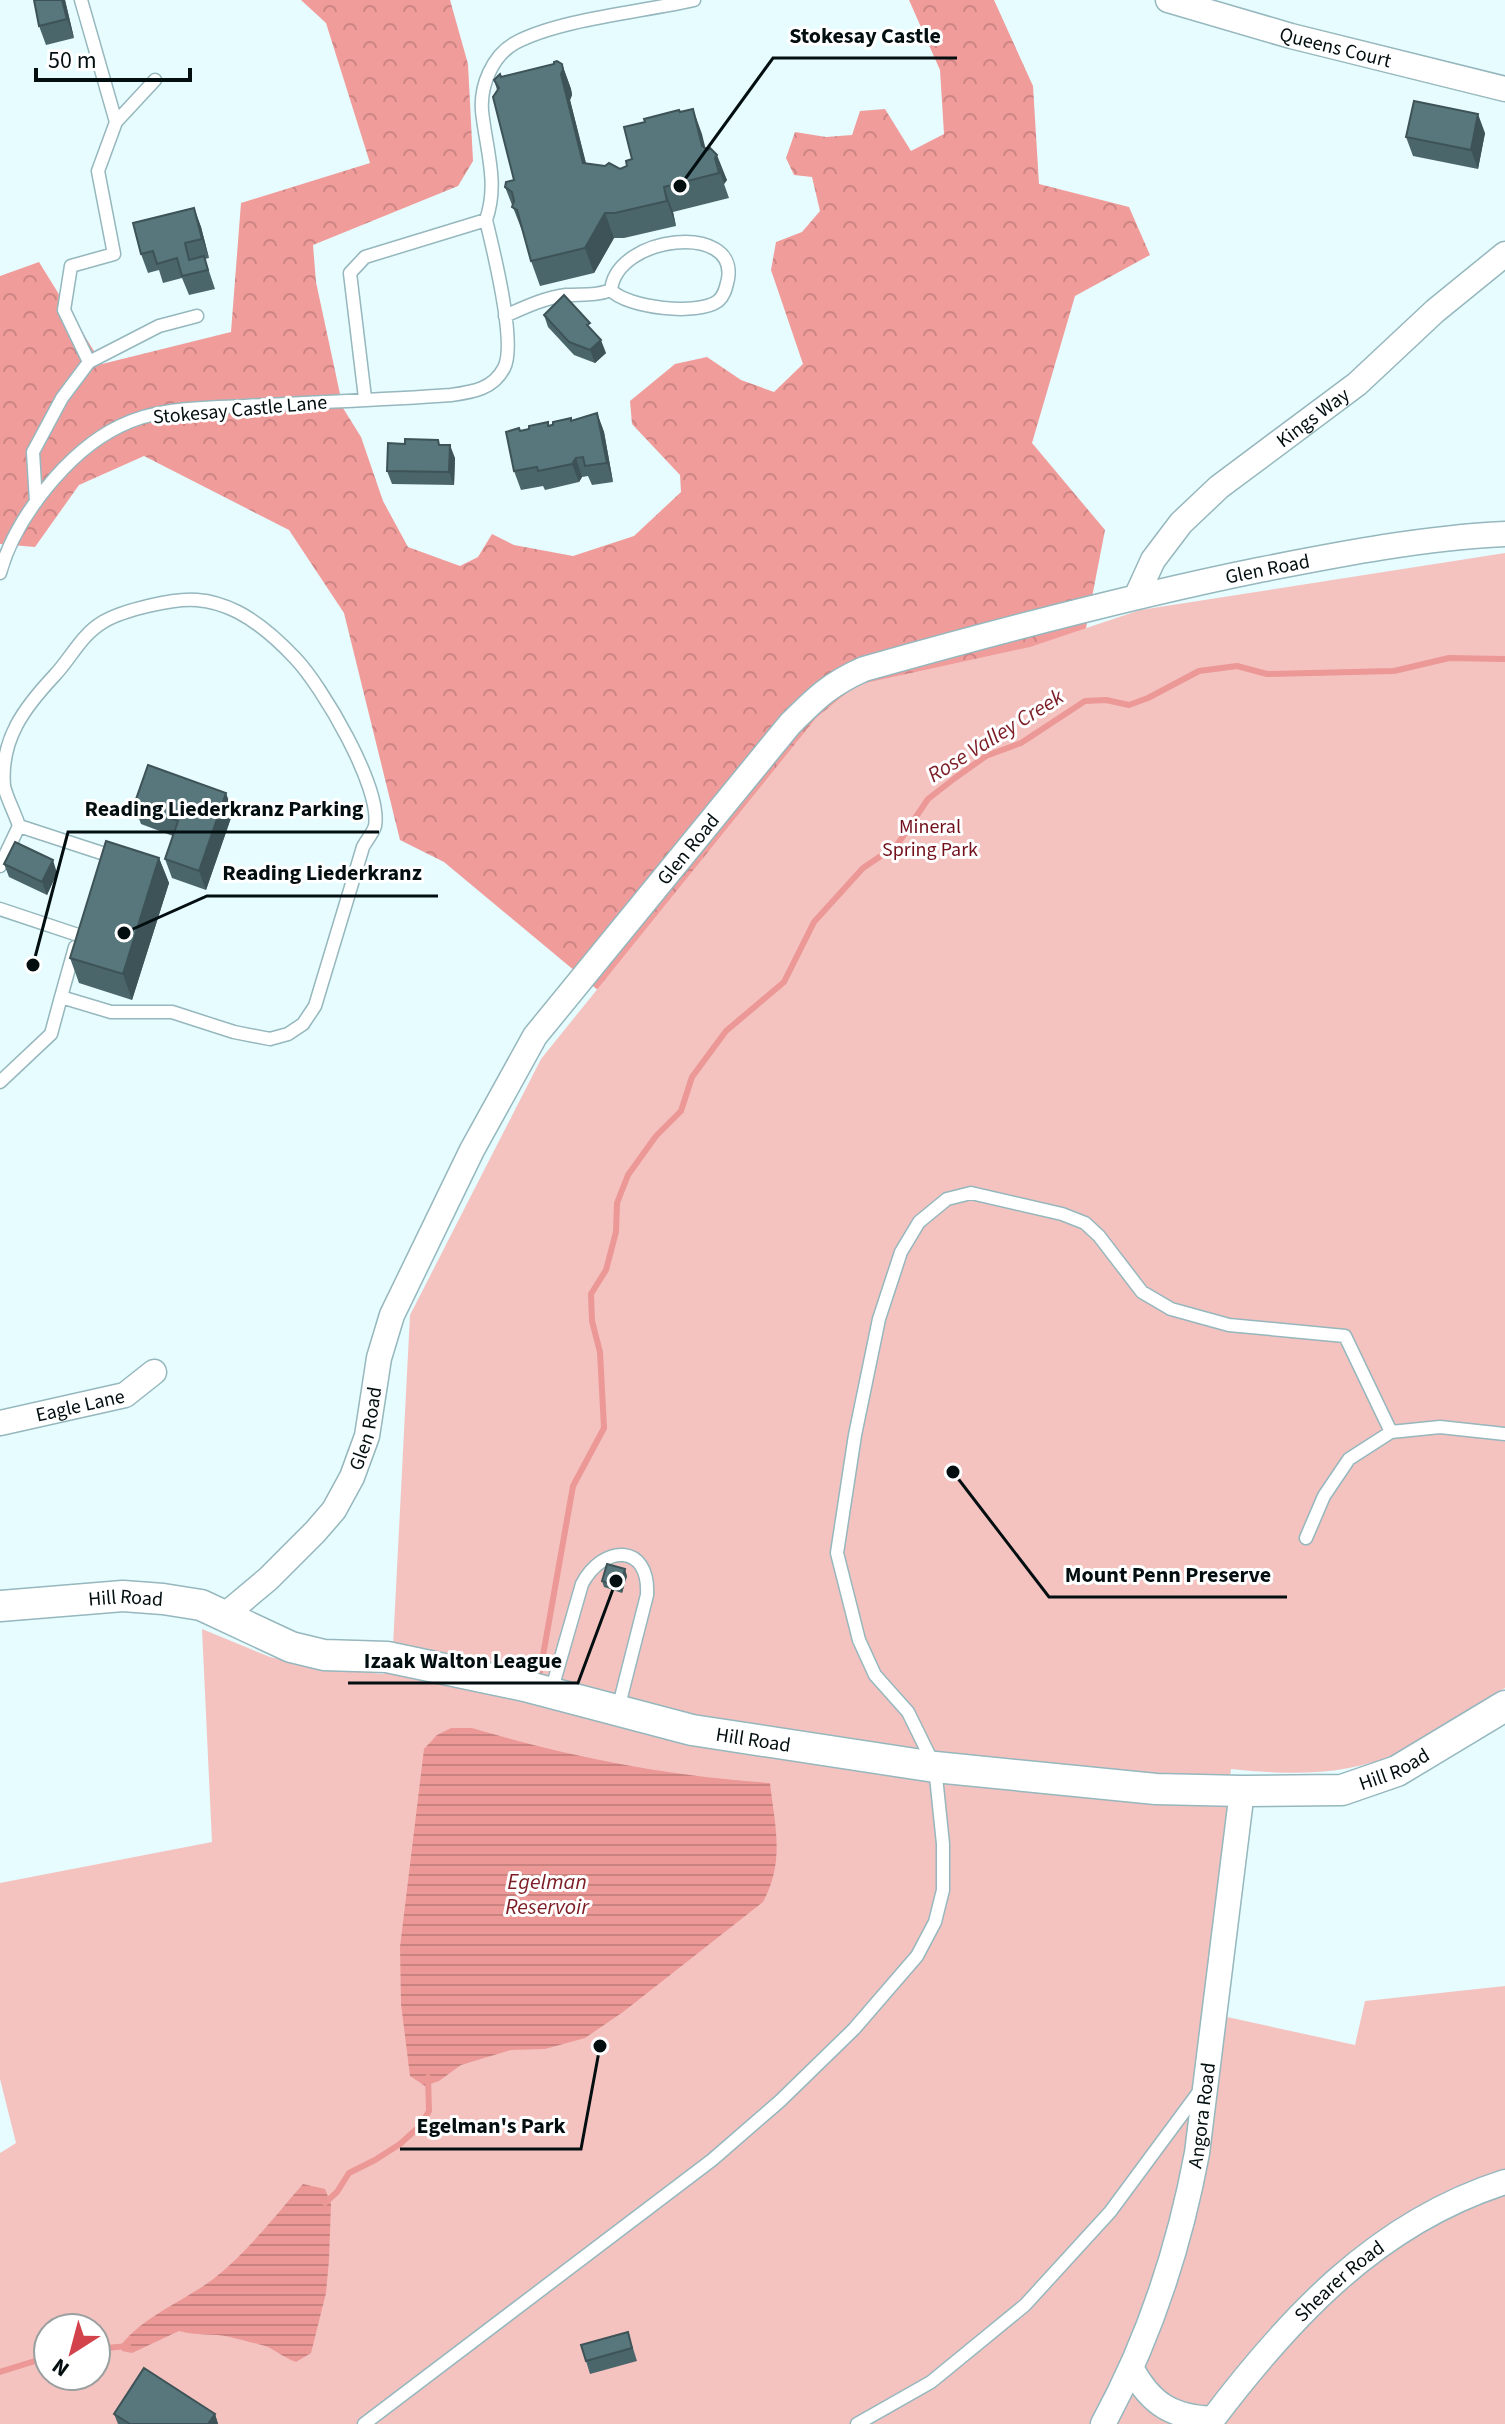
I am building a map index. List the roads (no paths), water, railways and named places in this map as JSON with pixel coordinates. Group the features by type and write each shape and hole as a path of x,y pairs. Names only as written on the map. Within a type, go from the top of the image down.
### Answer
{"street":[{"name":"Queens Court","path":"1168,0 1291,36 1505,89"},
{"name":"Kings Way","path":"1137,595 1153,560 1181,523 1219,487 1357,384 1435,311 1505,254"},
{"name":"Glen Road","path":"225,1615 268,1579 315,1532 334,1510 352,1477 367,1436 379,1358 392,1315 472,1150 535,1036 790,724 835,683 864,669 1137,595 1350,552 1452,536 1505,534"},
{"name":"Eagle Lane","path":"0,1423 125,1395 154,1372"},
{"name":"Hill Road","path":"0,1606 123,1596 201,1605 291,1647 324,1655 387,1657 692,1730 935,1767 1105,1785 1242,1791 1342,1790 1378,1778 1429,1753 1505,1706"},
{"name":"Angora Road","path":"1103,2424 1132,2369 1160,2300 1178,2239 1197,2153 1242,1791"},
{"name":"Shearer Road","path":"1211,2422 1279,2334 1350,2268 1418,2220 1505,2182"},
{"path":"1132,2369 1142,2388 1155,2401 1173,2412 1211,2422"}],"lane":[{"path":"81,0 116,122"},
{"path":"611,290 601,294 566,295 540,301 505,316 486,220 491,206 492,173 482,109 488,74 513,44 543,32 694,0"},
{"path":"89,362 64,310 71,266 114,254 98,171 116,122 155,80"},
{"path":"365,398 350,273 365,257 486,220"},
{"path":"682,241 713,247 724,258 729,273 725,291 717,301 699,308 683,309 628,300 616,296 611,290 612,280 622,264 650,249 682,241"},
{"path":"36,502 33,452 62,398 89,362 159,326 197,316"},
{"name":"Stokesay Castle Lane","path":"0,573 13,540 36,502 90,444 120,425 170,411 474,392 490,386 504,370 508,358 505,316"},
{"path":"0,866 19,826 4,787 1,764 5,741 24,708 57,674 88,634 103,622 144,608 195,599 240,613 266,631 297,659 344,731 362,765 375,827 363,847 315,1006 303,1024 288,1034 270,1039 234,1032 172,1012 111,1012 61,997"},
{"path":"19,826 131,862"},
{"path":"99,867 103,854"},
{"path":"0,909 78,935"},
{"path":"0,1082 51,1034 82,921"},
{"path":"364,2424 723,2150 780,2101 854,2029 917,1956 935,1922 943,1890 943,1844 935,1767 908,1712 875,1675 859,1640 837,1553 855,1435 879,1319 901,1252 919,1222 947,1199 971,1193 1062,1214 1085,1223 1099,1236 1142,1292 1171,1309 1229,1325 1345,1336 1391,1432"},
{"path":"1306,1538 1324,1496 1349,1459 1391,1432 1440,1427 1505,1434"},
{"path":"551,1694 582,1584 590,1569 600,1560 609,1555 622,1555 641,1564 648,1579 647,1595 617,1712"},
{"path":"857,2424 931,2382 1025,2305 1110,2212 1206,2082"}],"water":[{"name":"Egelman Reservoir","path":"451,1728 472,1728 619,1764 770,1783 776,1858 770,1887 763,1902 623,2012 585,2038 545,2049 511,2050 461,2065 439,2081 425,2086 410,2076 401,2004 400,1947 424,1749 437,1735"},
{"path":"303,2184 325,2189 331,2204 326,2293 311,2353 296,2362 261,2345 224,2336 179,2331 132,2353 122,2351 121,2345 141,2326 212,2280 237,2258"}],"waterway":[{"name":"Rose Valley Creek","path":"539,1678 573,1486 604,1428 600,1352 592,1321 591,1294 606,1270 616,1232 617,1203 628,1175 656,1136 681,1111 692,1077 726,1031 784,982 814,922 863,868 897,845 928,799 986,756 1021,743 1085,701 1106,700 1129,705 1199,671 1237,666 1267,674 1394,671 1449,658 1505,659"},
{"path":"325,2203 337,2192 349,2173 400,2144 421,2125 429,2111 428,2077"},
{"path":"112,2348 128,2346"},
{"path":"0,2372 32,2362"}],"place":[{"name":"Stokesay Castle","path":"680,186"},
{"name":"Reading Liederkranz","path":"124,933"},
{"name":"Reading Liederkranz Parking","path":"33,965"},
{"name":"Mount Penn Preserve","path":"953,1472"},
{"name":"Izaak Walton League","path":"616,1581"},
{"name":"Egelman's Park","path":"600,2046"}],"park label":[{"name":"Mineral Spring Park","path":"930,838"}]}
